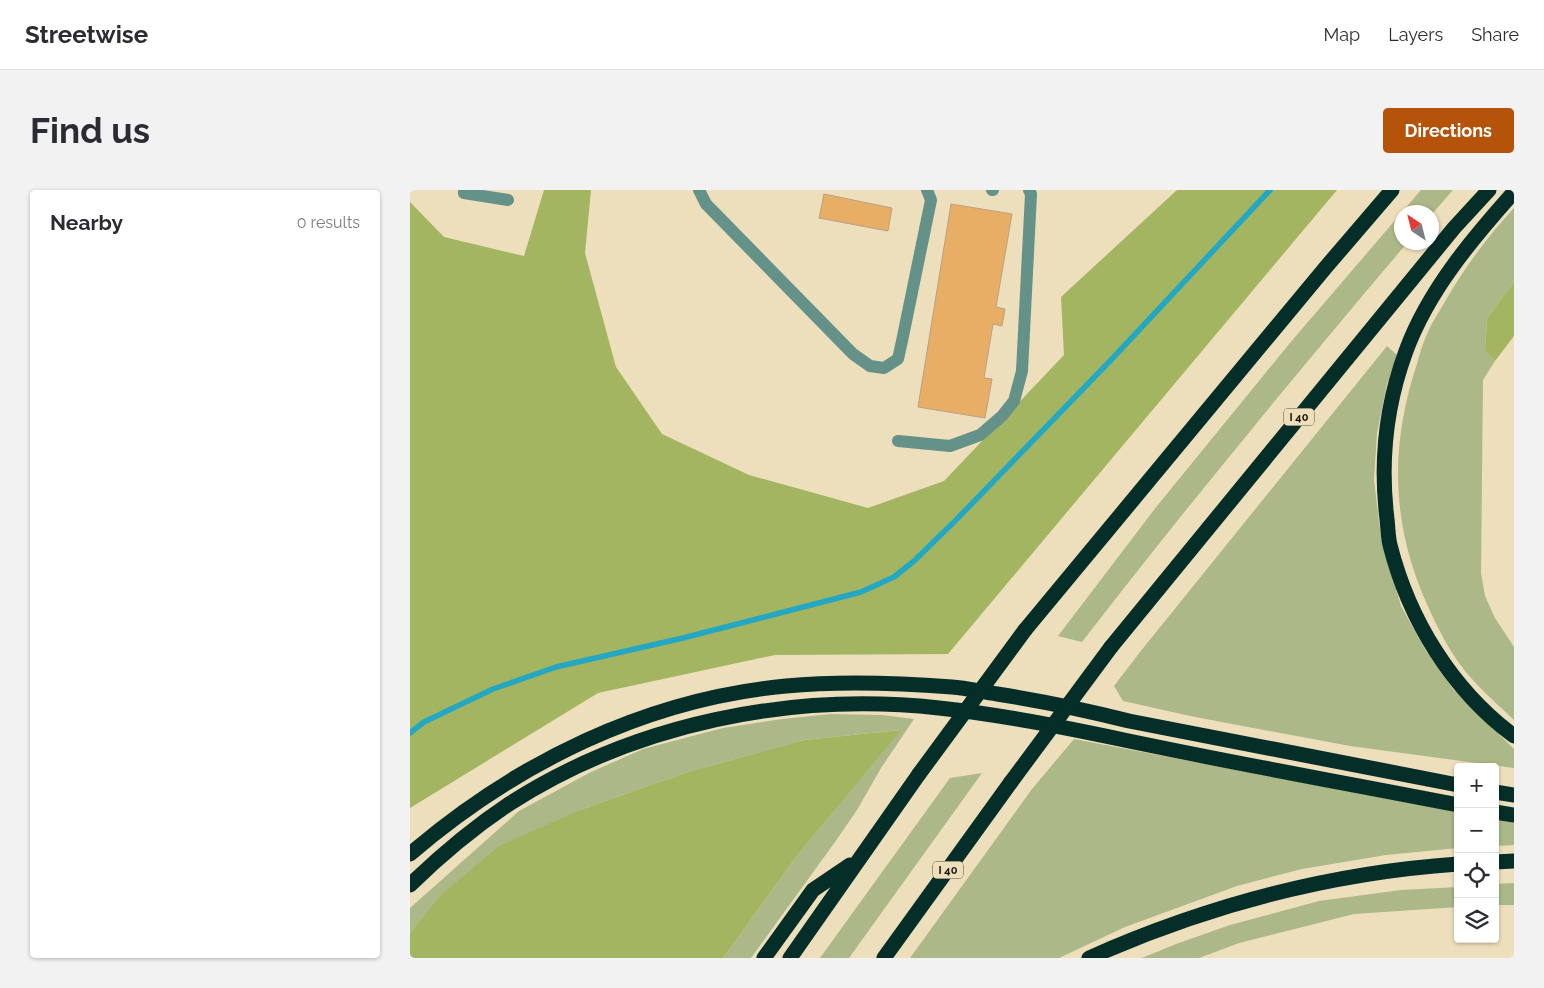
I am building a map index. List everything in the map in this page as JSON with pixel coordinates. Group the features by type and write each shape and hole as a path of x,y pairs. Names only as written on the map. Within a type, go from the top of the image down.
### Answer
{"highway":[{"path":"790,958 857,860 1025,630 1326,266 1392,190"},
{"name":"I 40","path":"884,958 1111,647 1454,228 1489,190"},
{"path":"1514,192 1459,257 1440,285 1406,350 1387,424 1384,463 1385,504 1390,544 1415,613 1430,644 1451,674 1475,701 1514,736"},
{"path":"410,854 482,797 524,771 604,732 691,703 739,692 787,685 898,684 962,688 1080,709 1129,721 1454,783"},
{"path":"410,885 438,858 473,829 545,783 585,763 667,731 711,720 761,711 805,706 894,705 939,708 1023,720 1454,804"},
{"path":"1499,793 1514,795"},
{"path":"1499,813 1514,815"},
{"path":"764,958 813,890 857,860"},
{"path":"1499,862 1514,861"},
{"path":"1089,958 1168,926 1287,888 1406,868 1454,864"}],"lane":[{"path":"464,190 464,193 508,200"},
{"path":"699,190 706,204 853,354 870,366 884,368 898,359 931,200 927,190"},
{"path":"898,441 950,446 980,435 1002,416 1014,401 1022,371 1031,194 1029,190"}],"green space":[{"path":"544,190 591,190 585,253 616,367 662,434 749,475 868,508 944,481 1064,355 1061,297 1177,190 1337,190 948,654 775,655 598,693 410,808 410,202 444,237 524,256"},
{"path":"1421,190 1453,190 1439,206 1408,205"},
{"path":"1514,208 1514,282 1487,318 1485,351 1495,361 1483,380 1481,573 1485,596 1495,618 1514,647 1514,720 1465,671 1447,645 1431,613 1408,552 1402,521 1398,459 1401,428 1408,396 1430,328 1467,267"},
{"path":"1394,221 1394,250 1401,250 1242,441 1082,642 1058,636 1157,506 1290,343"},
{"path":"1514,282 1514,336 1495,361 1485,351 1487,318"},
{"path":"1387,346 1397,355 1387,384 1377,433 1374,480 1381,537 1401,606 1426,651 1453,689 1514,749 1514,768 1499,766 1499,763 1477,763 1350,746 1195,717 1123,701 1114,686"},
{"path":"831,714 882,715 914,719 881,768 857,810 751,958 723,958 799,853 900,730 804,740 688,772 580,810 410,934 410,908 519,811 589,773 643,749 723,728"},
{"path":"901,730 799,853 723,958 410,958 410,934 440,896 499,846 580,810 688,772 804,740"},
{"path":"1074,739 1454,811 1454,848 1386,855 1302,869 1237,886 1125,927 1059,958 910,958 1032,789"},
{"path":"982,773 849,958 820,958 950,778"},
{"path":"1499,820 1514,823 1514,845 1499,846"},
{"path":"1514,883 1514,905 1499,905 1499,884"},
{"path":"1454,887 1454,907 1354,914 1239,943 1199,958 1142,958 1230,925 1319,901 1401,890"}],"building":[{"path":"824,194 892,208 888,231 819,218"},
{"path":"951,204 1012,214 996,307 1005,309 1002,326 993,324 984,378 992,379 985,418 918,407"}],"waterway":[{"path":"410,733 424,722 493,689 556,667 683,638 861,592 894,577 914,561 955,521 1111,360 1270,190"}]}
